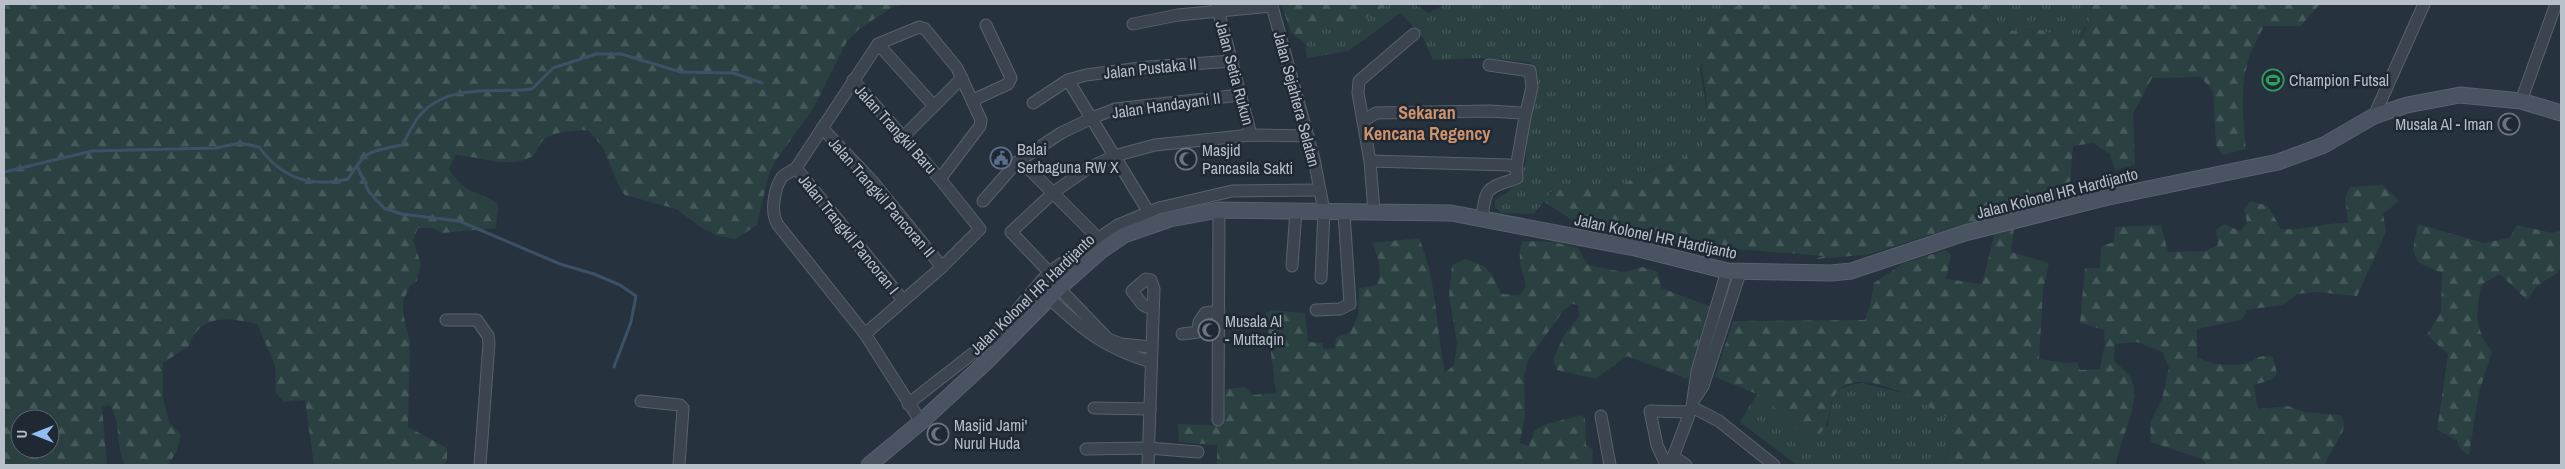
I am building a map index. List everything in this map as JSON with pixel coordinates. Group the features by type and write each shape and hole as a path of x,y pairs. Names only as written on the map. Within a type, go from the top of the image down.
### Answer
{"main road":[{"name":"Jalan Kolonel HR Hardijanto","path":"869,465 921,422 986,362 1054,293 1102,250 1121,230 1226,210 1451,213 1635,248 1733,272 1831,273 1851,271 1965,233 2104,198 2278,162 2324,145 2374,116 2407,105 2460,95 2521,101 2561,113"}],"street":[{"path":"2374,116 2424,4"},
{"path":"2521,101 2556,4"},
{"name":"Jalan Sejahtera Selatan","path":"1133,24 1218,8 1272,6 1308,136 1324,210 1321,278"},
{"name":"Jalan Setia Rukun","path":"1218,8 1252,135"},
{"path":"973,100 1008,84 1011,78 986,24"},
{"path":"852,80 878,44 908,29 922,27 957,68 973,100 980,120 980,126 940,179"},
{"path":"1374,212 1370,161 1358,93 1359,81 1414,34"},
{"path":"878,44 934,106"},
{"name":"Jalan Pustaka II","path":"1068,80 1115,70 1233,61"},
{"path":"1482,218 1486,193 1490,188 1517,178 1516,168 1532,87 1530,71 1489,65"},
{"path":"904,136 962,78"},
{"name":"Jalan Trangkil Baru","path":"865,334 942,267 980,229 904,136 852,80 796,168 782,177 774,201 776,222 865,334 921,422"},
{"path":"1033,103 1068,80 1148,212"},
{"name":"Jalan Handayani II","path":"983,201 1020,160 1061,133 1092,118 1115,109 1240,95"},
{"path":"1363,121 1376,113 1488,110 1522,113 1525,117"},
{"name":"Jalan Trangkil Pancoran II","path":"822,128 874,183 942,267"},
{"path":"1049,272 1011,232 1054,192 1087,169 1114,156 1156,146 1252,135 1308,136"},
{"path":"1020,160 1097,237"},
{"path":"1370,161 1509,165 1516,168"},
{"name":"Jalan Trangkil Pancoran I","path":"796,168 903,300"},
{"path":"908,404 995,336 1049,272 1097,237 1121,230 1148,212 1232,192 1320,190"},
{"path":"1218,420 1220,312 1226,210 1232,192"},
{"path":"1292,266 1296,210"},
{"path":"1316,310 1340,309 1350,304 1344,213"},
{"path":"1670,462 1692,405 1703,386 1709,352 1733,272"},
{"path":"1054,293 1083,330 1151,362"},
{"path":"1148,465 1152,309"},
{"path":"1182,334 1198,332 1199,322 1205,313 1220,312"},
{"path":"446,320 477,320 488,336 480,465"},
{"path":"1122,349 1151,347"},
{"path":"641,401 683,408 679,465"},
{"path":"1686,465 1670,462 1657,444 1650,412 1692,405 1719,421 1774,465"},
{"path":"1094,408 1150,409"},
{"path":"1601,416 1610,465"},
{"path":"1086,449 1148,448 1198,452"}],"green space":[{"path":"4,4 903,4 891,8 859,29 847,41 813,109 776,160 768,177 757,225 735,239 718,236 702,228 676,209 625,195 620,188 602,146 588,130 562,132 549,136 540,144 534,155 520,161 502,162 456,155 449,169 461,184 498,204 496,228 442,233 433,228 418,228 413,240 421,264 417,281 410,286 403,301 404,318 410,342 408,427 447,448 447,461 443,465 314,465 305,400 284,402 276,393 275,365 257,324 236,320 217,320 200,328 189,346 163,363 163,397 169,422 181,435 177,451 168,465 125,465 120,450 114,412 110,405 102,407 107,465 4,465"},
{"path":"1281,4 1392,4 1359,20 1323,25 1312,34 1305,44 1291,32"},
{"path":"1392,4 1414,4 1429,13 1445,4 1740,4 1726,13 1708,18 1700,69 1709,123 1707,140 1695,154 1645,173 1622,185 1606,189 1584,190 1576,187 1551,192 1534,214 1501,213 1495,207 1495,200 1509,191 1526,163 1527,112 1533,88 1531,62 1482,58 1433,60 1423,38 1401,13 1348,51 1307,58 1305,44 1313,31 1321,26"},
{"path":"1740,4 1988,4 1990,19 2011,31 2038,29 2079,42 2090,19 2091,4 2320,4 2301,26 2264,26 2256,41 2249,57 2244,80 2243,115 2246,149 2222,155 2216,145 2213,92 2201,77 2152,78 2133,114 2135,165 2115,170 2110,154 2093,143 2073,146 2069,197 1943,231 1860,257 1864,255 1812,259 1825,256 1685,245 1592,229 1575,222 1543,201 1558,187 1598,189 1615,187 1680,160 1692,154 1700,147 1705,139 1707,127 1705,88 1700,53 1704,27 1708,18 1726,13"},
{"path":"1988,4 2091,4 2090,23 2084,29 2079,42 2037,29 2011,31 1990,19"},
{"path":"2383,185 2399,201 2383,214 2386,232 2357,296 2316,292 2298,294 2282,305 2246,310 2241,320 2197,329 2197,357 2219,364 2237,365 2263,356 2273,357 2277,374 2270,380 2254,385 2258,409 2288,406 2304,412 2340,415 2344,422 2343,431 2324,465 2207,465 2202,459 2151,442 2150,423 2162,399 2169,367 2162,352 2137,342 2115,344 2114,361 2128,374 2133,383 2134,394 2130,418 2116,465 1944,465 1955,422 1897,391 1864,382 1850,384 1838,391 1831,402 1828,420 1815,438 1800,434 1776,408 1757,394 1715,377 1733,321 1865,320 1874,283 1904,263 1946,250 1951,255 1946,279 1982,284 1995,232 2014,228 2011,252 2049,263 2043,290 2039,359 2065,363 2077,362 2080,370 2100,369 2105,343 2104,330 2080,323 2085,268 2100,268 2101,246 2114,242 2115,227 2161,225 2168,252 2205,251 2218,245 2216,230 2224,224 2240,231 2247,223 2244,209 2250,201 2268,206 2281,229 2298,229 2348,223 2345,198 2350,187"},
{"path":"2418,224 2484,243 2509,238 2517,225 2552,233 2561,230 2561,267 2557,273 2537,286 2527,300 2500,274 2482,284 2477,311 2479,327 2492,352 2479,392 2469,455 2461,450 2457,440 2437,430 2448,354 2427,335 2441,312 2442,273 2419,263 2413,250"},
{"path":"1419,238 1433,288 1445,373 1454,365 1457,343 1449,296 1452,265 1465,259 1479,264 1485,267 1492,275 1501,294 1520,295 1526,286 1520,257 1523,241 1553,242 1578,248 1588,265 1623,272 1643,267 1658,272 1661,288 1709,306 1688,379 1627,356 1595,379 1557,370 1553,359 1565,334 1579,316 1578,305 1572,304 1564,310 1528,360 1524,377 1525,416 1520,443 1529,446 1535,430 1544,425 1582,415 1585,418 1586,445 1593,450 1592,465 1217,465 1217,445 1179,442 1178,424 1223,426 1226,389 1245,387 1253,395 1276,393 1266,313 1271,310 1305,313 1308,342 1323,343 1323,349 1335,348 1336,337 1350,333 1358,316 1359,288 1377,285 1380,269 1372,243"},
{"path":"1862,383 1911,395 1955,422 1944,465 1797,465 1740,422 1757,394 1776,408 1800,434 1828,425 1835,395 1844,387"}],"waterway":[{"path":"4,172 92,151 216,148 240,143 259,147 277,166 298,178 322,182 348,179 365,156 376,151 402,145 420,115 432,105 445,98 472,92 532,89 553,68 596,54 621,54 681,72 733,73 762,83"},
{"path":"357,166 369,192 384,208 401,214 459,221 560,264 594,274 620,285 636,296 631,322 614,367"}],"place":[{"name":"Champion Futsal","path":"2273,80"},
{"name":"Musala Al - Iman","path":"2509,124"},
{"name":"Balai Serbaguna RW X","path":"1001,158"},
{"name":"Masjid Pancasila Sakti","path":"1186,159"},
{"name":"Musala Al - Muttaqin","path":"1209,330"},
{"name":"Masjid Jami' Nurul Huda","path":"938,434"}],"district":[{"name":"Sekaran Kencana Regency","path":"1427,123"}]}
